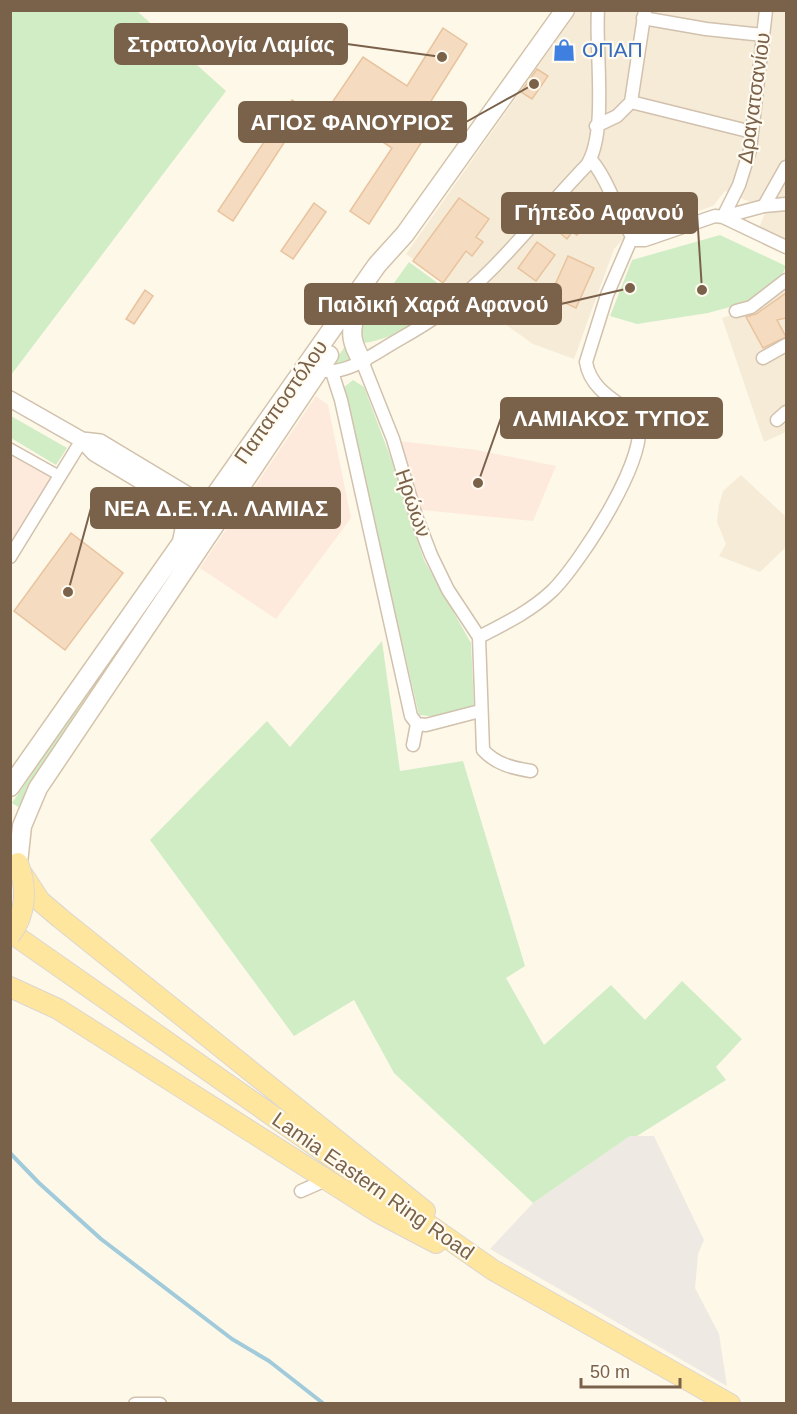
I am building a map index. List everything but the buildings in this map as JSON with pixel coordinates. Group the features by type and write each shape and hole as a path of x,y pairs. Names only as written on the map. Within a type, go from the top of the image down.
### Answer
{"main road":[{"name":"Παπαποστόλου","path":"320,368 377,265 405,234 565,10"},
{"name":"Παπαποστόλου","path":"17,863 22,826 38,788 159,607 212,514 320,368 385,272 405,234"},
{"path":"356,314 351,334 353,346 362,361"},
{"name":"Παπαποστόλου","path":"10,787 179,548 212,514"},
{"path":"10,933 20,918 24,904 17,863"},
{"path":"17,863 40,901 397,1186 493,1270"},
{"name":"Lamia Eastern Ring Road","path":"10,933 493,1270 730,1404"},
{"path":"10,987 58,1009 379,1213 428,1240 493,1270"}],"street":[{"path":"480,711 426,725 417,724 411,716 341,400 320,368 362,361 422,326 461,297 590,159 596,126 598,10"},
{"name":"Δραγατσανίου","path":"723,217 746,167 766,10"},
{"path":"596,126 617,117 631,102 644,14 706,29 763,34"},
{"path":"631,102 752,132"},
{"path":"531,771 508,767 491,758 483,750 478,637 537,604 578,562 603,525 637,447 640,423 636,416 598,388 588,374 586,362 607,295 632,237 605,177 590,159"},
{"path":"764,206 786,167"},
{"path":"632,237 645,240 709,218 723,217 764,206 786,204"},
{"path":"723,217 786,247"},
{"path":"736,311 752,307 786,280"},
{"path":"763,358 786,345"},
{"name":"Ηρώων","path":"362,361 393,439 416,516 431,555 448,590 478,637"},
{"path":"10,399 82,440 94,453 154,489 172,503 183,529 179,548"},
{"path":"82,440 100,442 212,514"},
{"path":"10,557 82,440"},
{"path":"10,448 60,476"},
{"path":"413,746 417,724"},
{"path":"302,1191 326,1180"},
{"path":"135,1404 160,1404"}],"shaded area":[{"path":"577,11 786,11 786,240 759,228 769,202 750,202 725,191 713,206 627,235 614,249 574,359 533,344 406,254"},
{"path":"786,285 786,432 764,442 722,318 755,307"},
{"path":"316,396 328,405 351,518 276,619 200,568"},
{"path":"399,441 477,450 556,466 533,521 422,510"},
{"path":"11,451 53,477 11,544"},
{"path":"741,475 786,517 786,547 760,572 719,556 726,544 717,522 719,505 723,491"},
{"path":"630,1136 654,1136 704,1240 698,1254 695,1288 719,1334 727,1386 490,1249 533,1203"}],"green space":[{"path":"11,10 137,11 226,91 11,375"},
{"path":"720,235 786,266 781,278 748,302 708,313 637,324 610,316 632,260"},
{"path":"409,262 454,295 435,312 413,326 388,337 364,343 359,338 359,332"},
{"path":"349,345 355,361 335,367 334,363 345,346"},
{"path":"353,380 364,387 390,456 424,560 471,643 474,707 440,717 419,715 343,388"},
{"path":"11,416 67,448 56,465 11,438"},
{"path":"189,540 194,544 20,808 12,803"},
{"path":"382,641 400,771 463,761 525,966 506,978 544,1045 611,985 645,1020 682,981 742,1039 716,1067 726,1080 637,1136 630,1136 533,1203 394,1073 354,1000 294,1036 150,840 267,721 290,747"}],"waterway":[{"path":"10,1153 39,1183 101,1239 232,1339 269,1361 324,1404"}],"place":[{"name":"ΟΠΑΠ","path":"564,50"},
{"name":"Στρατολογία Λαμίας","path":"442,57"},
{"name":"ΑΓΙΟΣ ΦΑΝΟΥΡΙΟΣ","path":"534,84"},
{"name":"Παιδική Χαρά Αφανού","path":"630,288"},
{"name":"Γήπεδο Αφανού","path":"702,290"},
{"name":"ΛΑΜΙΑΚΟΣ ΤΥΠΟΣ","path":"478,483"},
{"name":"ΝΕΑ Δ.Ε.Υ.Α. ΛΑΜΙΑΣ","path":"68,592"}]}
